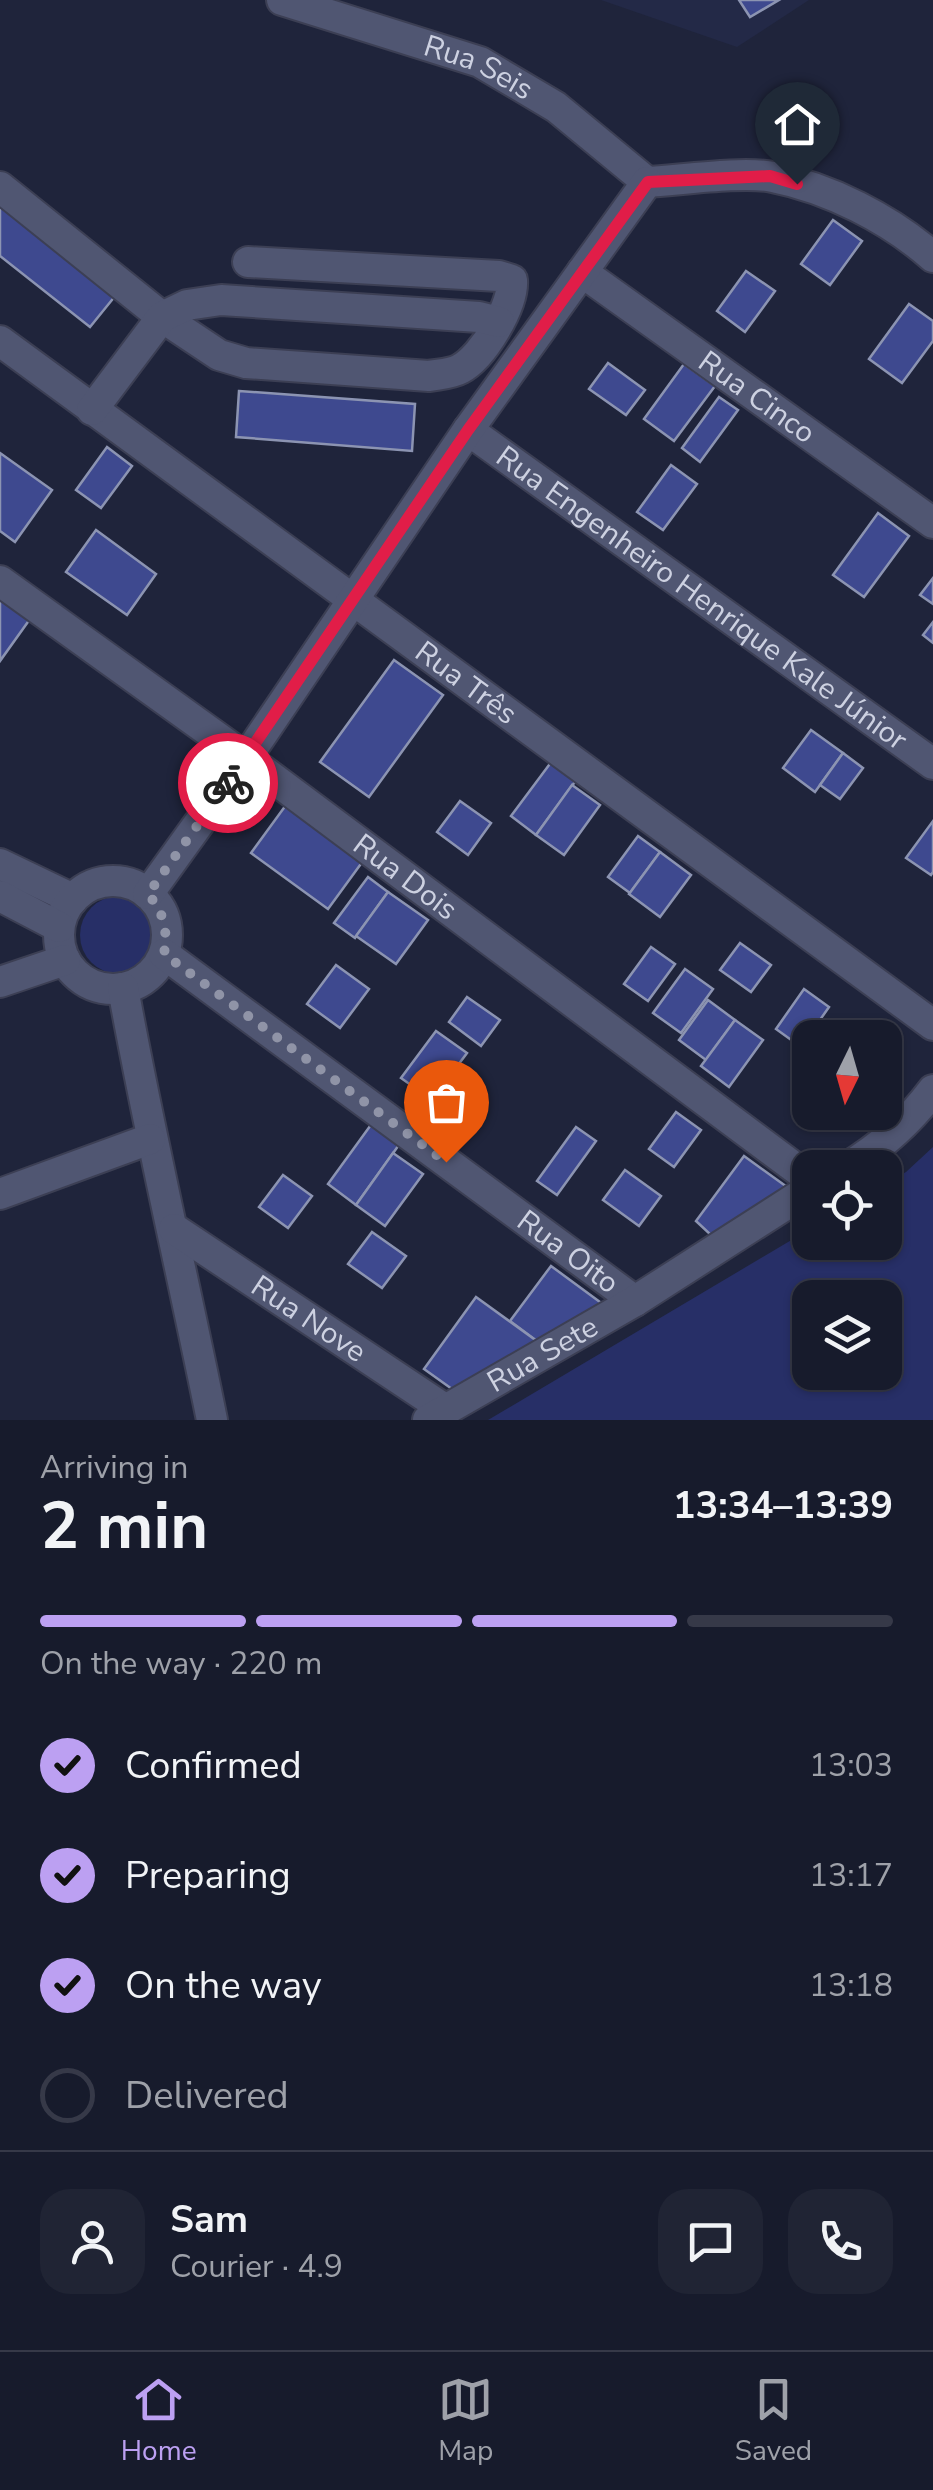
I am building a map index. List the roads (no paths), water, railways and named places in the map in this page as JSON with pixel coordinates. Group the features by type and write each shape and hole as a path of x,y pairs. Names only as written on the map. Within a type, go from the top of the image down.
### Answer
{"street":[{"name":"Rua Seis","path":"282,0 480,62 556,106 648,182"},
{"path":"148,894 246,758 468,430 648,182 770,176 824,192 926,241"},
{"path":"0,187 204,348 246,362 429,376 465,366 500,322 512,290 512,280 499,276 248,262"},
{"name":"Rua Cinco","path":"582,272 933,523"},
{"path":"92,410 162,318 186,304 221,300 479,317 500,322"},
{"name":"Rua Três","path":"0,340 933,1025"},
{"name":"Rua Engenheiro Henrique Kale Júnior","path":"468,430 933,764"},
{"name":"Rua Dois","path":"0,580 246,758 792,1166"},
{"path":"0,864 73,899"},
{"path":"118,882 148,894 165,922 164,954 148,977 122,988 89,984 65,960 60,944 60,927 73,899 86,888 118,882"},
{"path":"0,896 60,927"},
{"name":"Rua Oito","path":"164,954 635,1301"},
{"path":"0,982 65,960"},
{"path":"122,988 150,1139 174,1228 212,1420"},
{"path":"874,1150 914,1116 933,1090"},
{"path":"0,1194 150,1139"},
{"name":"Rua Sete","path":"437,1415 635,1301 792,1201"},
{"name":"Rua Nove","path":"174,1228 437,1415"}]}
